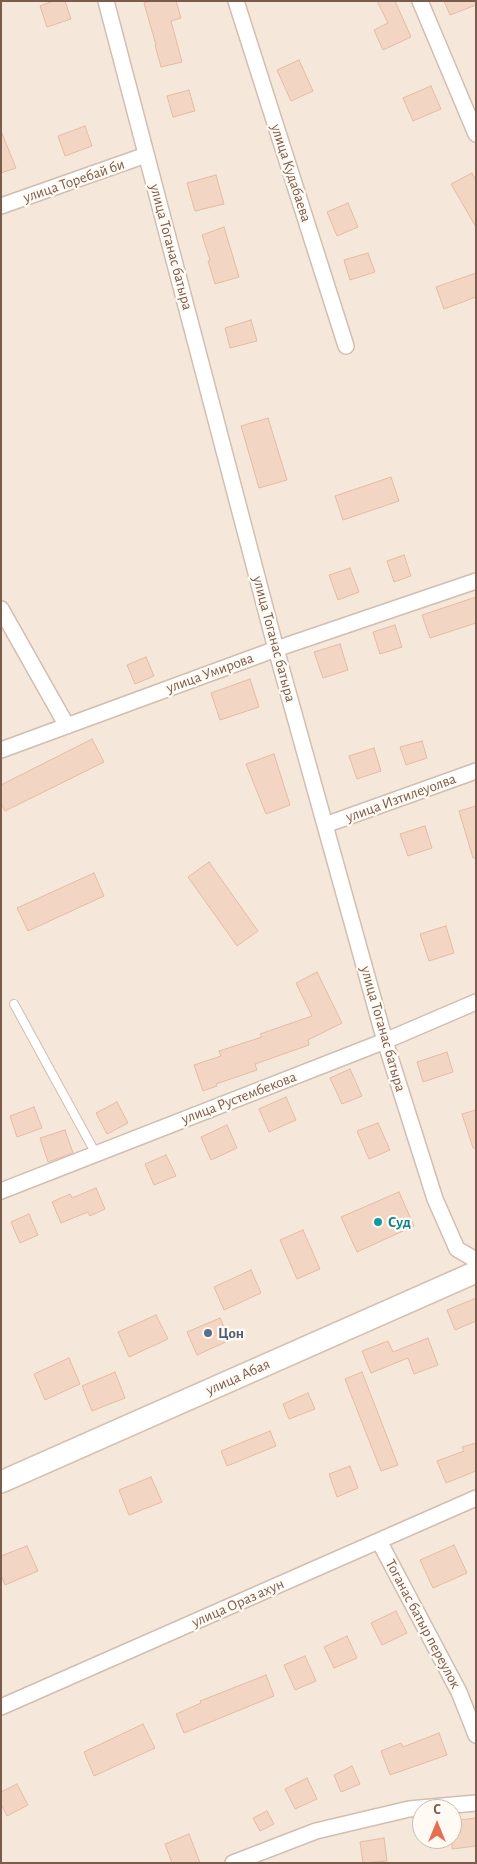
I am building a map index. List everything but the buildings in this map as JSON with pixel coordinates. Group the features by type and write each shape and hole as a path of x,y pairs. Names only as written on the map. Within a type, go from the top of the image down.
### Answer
{"street":[{"name":"улица Тоганас батыра","path":"106,1 276,649 385,1041 435,1199 457,1249 476,1260"},
{"name":"улица Кудабаева","path":"236,1 346,346"},
{"path":"420,1 476,134"},
{"name":"улица Торебай би","path":"1,206 146,155"},
{"name":"улица Умирова","path":"1,750 276,649 476,581"},
{"path":"1,609 67,726"},
{"name":"улица Изтилеуолва","path":"326,826 476,771"},
{"name":"улица Рустембекова","path":"1,1191 385,1041 476,1002"},
{"name":"улица Абая","path":"1,1482 476,1272"},
{"name":"улица Ораз ахун","path":"1,1707 476,1498"},
{"name":"Тоганас батыр переулок","path":"379,1541 459,1692 476,1735"},
{"path":"233,1863 316,1831 409,1809 476,1803"}],"lane":[{"path":"14,1004 96,1154"}],"shaded area":[{"path":"1,1 476,1 476,1863 1,1863"}],"place":[{"name":"Суд","path":"378,1222"},
{"name":"Цон","path":"208,1333"}]}
